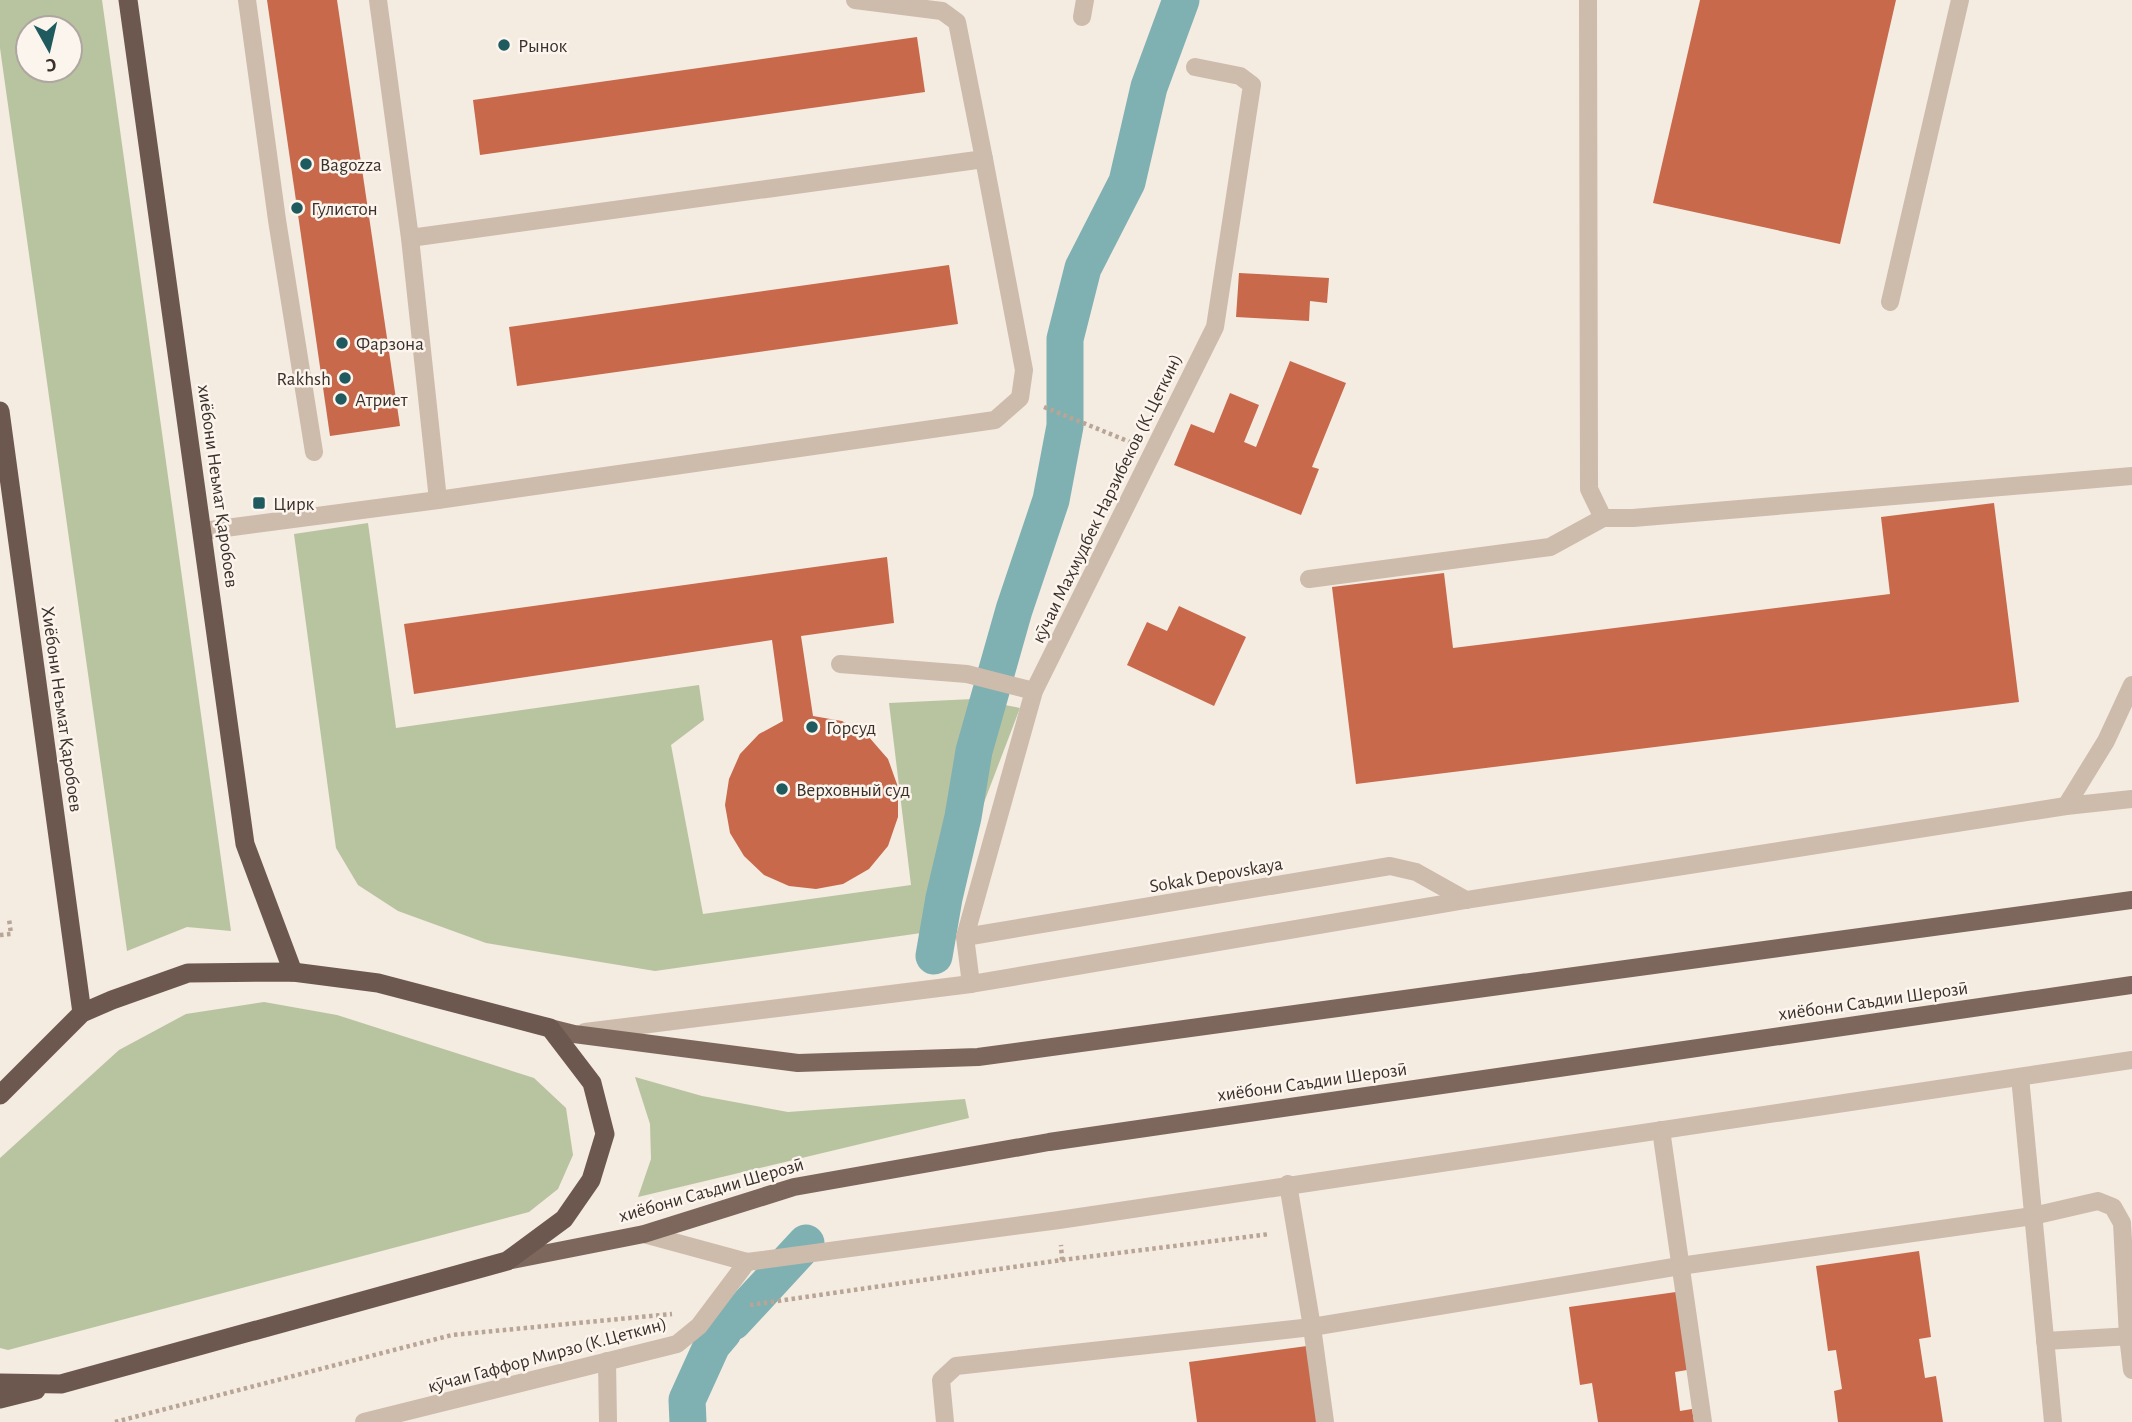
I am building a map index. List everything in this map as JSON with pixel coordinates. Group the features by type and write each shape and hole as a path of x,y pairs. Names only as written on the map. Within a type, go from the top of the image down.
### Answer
{"highway":[{"name":"хиёбони Неъмат Қаробоев","path":"128,0 245,844 293,972"},
{"name":"Хиёбони Неъмат Қаробоев","path":"0,411 82,1013"},
{"path":"0,1095 82,1013 188,973 293,972 378,983 550,1028"},
{"name":"хиёбони Саъдии Шерозӣ","path":"0,1399 507,1261 564,1219 591,1180 605,1134 592,1083 550,1028"},
{"name":"хиёбони Саъдии Шерозӣ","path":"0,1383 61,1384"}],"main road":[{"path":"550,1028 574,1034 798,1063 978,1058 2132,900"},
{"name":"хиёбони Саъдии Шерозӣ","path":"507,1261 645,1234 794,1186 1049,1142 2132,985"}],"street":[{"path":"247,0 277,220 314,452"},
{"path":"378,0 410,239 438,500"},
{"path":"203,531 995,420 1020,398 1024,370 957,22 942,11 855,0"},
{"path":"1588,0 1589,489 1603,518"},
{"path":"1889,302 1960,0"},
{"name":"кӯчаи Маҳмудбек Нарзибеков (К.Цеткин)","path":"971,984 965,937 1034,691 1215,327 1252,85 1240,76 1195,68"},
{"path":"410,239 984,159"},
{"path":"1309,579 1550,547 1603,518 1633,518 2132,476"},
{"path":"840,664 967,674 1034,691"},
{"path":"2066,806 2106,741 2132,685"},
{"path":"574,1034 971,984 1466,900 2066,806 2132,799"},
{"name":"Sokak Depovskaya","path":"965,937 1390,866 1416,872 1466,900"},
{"path":"645,1234 747,1262 1059,1220 2132,1060"},
{"path":"2020,1077 2053,1422"},
{"path":"1661,1130 1703,1422"},
{"path":"1288,1184 1325,1422"},
{"path":"945,1422 941,1380 956,1366 1312,1327 1680,1266 2033,1216 2098,1201 2113,1207 2122,1223 2132,1370"},
{"name":"кӯчаи Гаффор Мирзо (К.Цеткин)","path":"364,1422 677,1344 699,1326 747,1262"},
{"path":"2045,1341 2130,1336"},
{"path":"607,1360 608,1422"}],"path":[{"path":"1060,413 1123,439"},
{"path":"0,935 11,934 9,919"},
{"path":"1059,1220 1062,1260"},
{"path":"115,1422 452,1335 712,1310 1296,1230"}],"green space":[{"path":"0,0 102,0 231,931 187,927 127,951 0,48"},
{"path":"368,523 396,728 699,685 704,720 671,745 703,914 911,885 889,703 973,699 1020,708 935,931 655,971 486,943 398,911 358,885 336,848 294,534"},
{"path":"264,1002 337,1015 534,1078 566,1108 573,1155 558,1189 529,1212 8,1350 0,1348 0,1158 119,1050 186,1014"},
{"path":"635,1077 702,1096 788,1112 965,1099 969,1118 638,1197 651,1159 650,1124"}],"building":[{"path":"267,0 337,0 400,426 330,436"},
{"path":"1700,0 1896,0 1840,244 1653,203"},
{"path":"917,37 925,92 480,155 473,100"},
{"path":"949,265 958,324 517,386 509,327"},
{"path":"1239,273 1329,278 1327,303 1310,301 1309,321 1236,317"},
{"path":"1290,361 1346,383 1312,467 1319,469 1301,515 1174,465 1191,424 1214,433 1230,393 1259,405 1244,442 1256,447"},
{"path":"1994,503 2019,702 1356,784 1332,587 1444,573 1453,648 1890,594 1881,517"},
{"name":"Горсуд","path":"887,557 894,623 801,636 813,716 842,721 868,736 888,759 898,787 898,817 888,846 869,869 843,884 816,889 789,886 764,875 744,856 730,833 725,805 729,779 740,754 759,734 783,721 772,640 414,694 404,624"},
{"path":"1179,606 1246,637 1214,706 1127,665 1147,622 1167,631"},
{"path":"1919,1251 1931,1337 1919,1339 1925,1378 1936,1376 1943,1422 1838,1422 1834,1391 1842,1389 1836,1350 1828,1351 1816,1266"},
{"path":"1676,1292 1687,1370 1675,1372 1680,1411 1692,1409 1694,1422 1598,1422 1592,1383 1580,1385 1569,1307"},
{"path":"1307,1346 1317,1422 1197,1422 1189,1362"}],"waterway":[{"path":"934,956 974,751 1014,610 1051,500 1065,426 1065,339 1083,268 1127,182 1149,87 1181,0"},
{"path":"733,1322 806,1243"},
{"path":"688,1422 687,1400 712,1345 723,1332"}],"place":[{"name":"Рынок","path":"504,45"},
{"name":"Bagozza","path":"306,164"},
{"name":"Гулистон","path":"297,208"},
{"name":"Фарзона","path":"342,343"},
{"name":"Rakhsh","path":"345,378"},
{"name":"Атриет","path":"341,399"},
{"name":"Цирк","path":"259,503"},
{"name":"Горсуд","path":"812,727"},
{"name":"Верховный суд","path":"782,789"}]}
